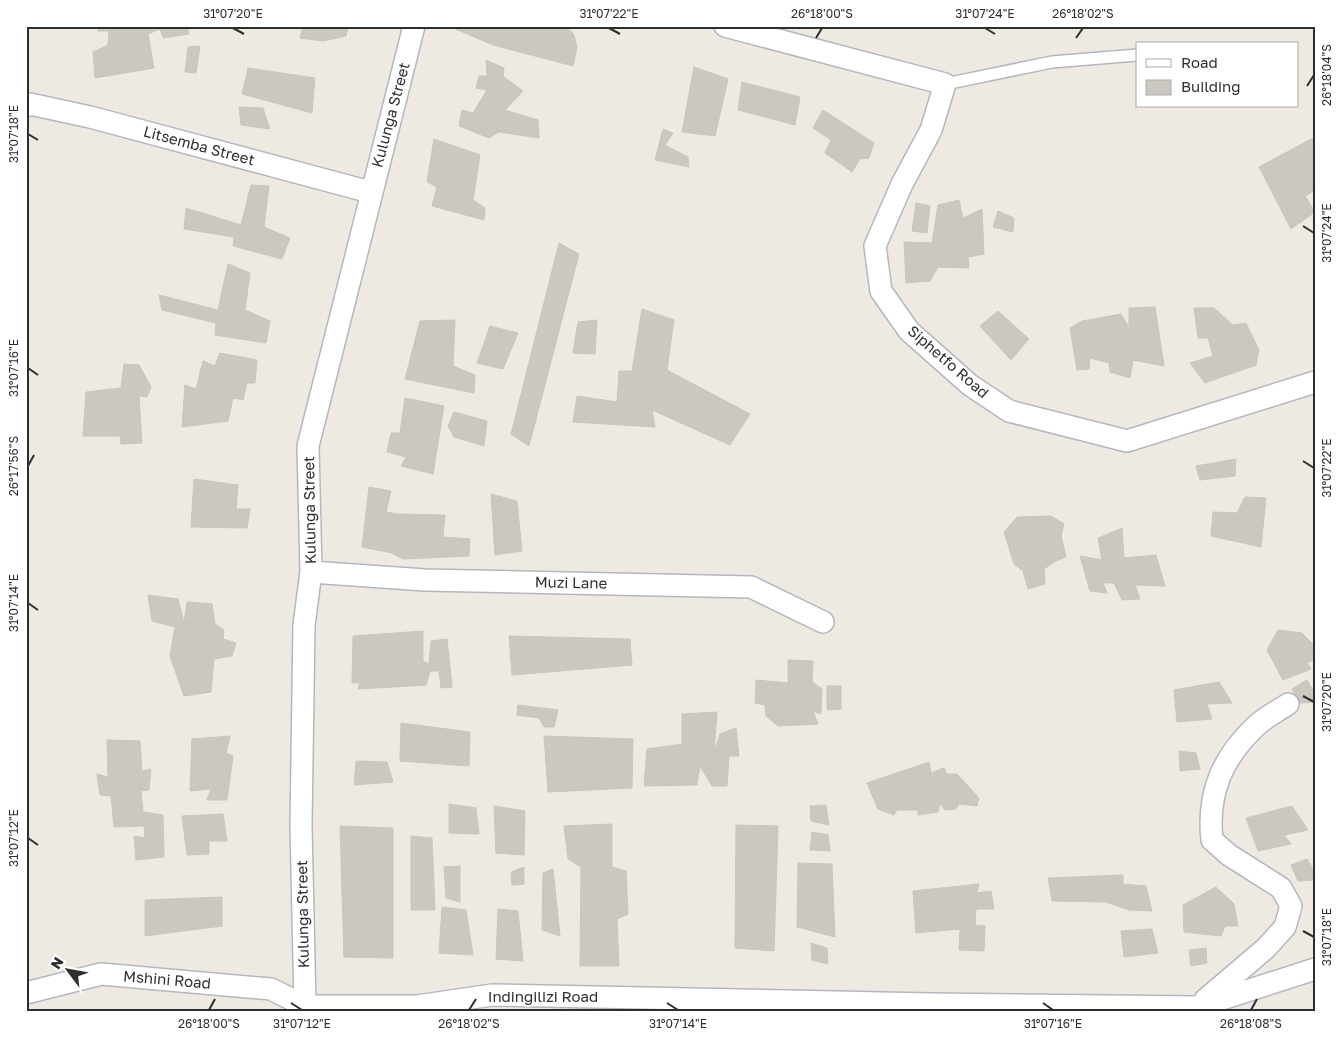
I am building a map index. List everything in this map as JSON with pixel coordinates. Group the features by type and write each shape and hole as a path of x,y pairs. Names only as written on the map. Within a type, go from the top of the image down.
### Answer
{"street":[{"name":"Kulunga Street","path":"305,1008 301,826 304,625 311,572 308,446 335,348 370,192 414,26"},
{"path":"725,26 945,84"},
{"name":"Siphetfo Road","path":"945,84 931,130 902,184 875,246 880,291 909,331 970,385 1009,411 1127,441 1315,382"},
{"name":"Litsemba Street","path":"26,106 30,104 90,117 370,192"},
{"name":"Muzi Lane","path":"311,572 425,580 750,587 823,622"},
{"path":"1197,1007 1266,948 1285,927 1291,906 1287,885 1229,855 1212,840 1210,822 1211,801 1218,777 1232,755 1257,725 1288,704"},
{"name":"Indingilizi Road","path":"305,1008 418,1006 492,995 931,1004 1197,1007 1315,969"},
{"name":"Mshini Road","path":"26,993 101,974 271,989 305,1008"}],"lane":[{"path":"945,84 1052,62 1136,55"}],"building":[{"path":"99,26 187,26 189,34 163,38 160,29 148,34 154,68 95,78 93,52 108,45 109,31 98,31"},
{"path":"303,26 348,26 346,36 323,41 300,38"},
{"path":"567,26 574,35 577,47 573,66 493,45 451,27"},
{"path":"200,46 196,73 185,72 188,47"},
{"path":"486,60 504,68 503,76 523,91 505,110 538,120 539,138 499,132 489,138 459,126 462,110 473,113 487,90 476,88 479,76 487,76"},
{"path":"694,67 728,79 715,136 682,132"},
{"path":"248,68 315,78 312,113 242,94"},
{"path":"742,82 800,97 795,125 738,110"},
{"path":"239,107 263,108 270,129 241,125"},
{"path":"823,110 874,143 869,158 860,159 852,172 825,153 831,140 813,128"},
{"path":"663,129 673,133 665,145 688,157 689,167 655,160"},
{"path":"1315,137 1315,190 1305,196 1315,212 1291,229 1259,167"},
{"path":"434,139 480,155 473,200 485,208 484,220 432,206 437,187 427,182"},
{"path":"251,185 269,186 264,227 290,238 282,259 233,246 234,237 184,229 186,208 241,225"},
{"path":"959,200 963,218 982,209 984,254 968,257 969,268 938,267 930,281 906,283 904,242 932,243 938,205"},
{"path":"916,203 930,206 927,233 912,231"},
{"path":"998,211 1014,218 1013,232 993,227"},
{"path":"559,243 579,254 529,446 511,434"},
{"path":"228,264 250,273 245,310 270,321 266,343 215,335 216,323 162,310 159,295 218,310"},
{"path":"1155,307 1164,366 1133,360 1130,378 1110,372 1109,363 1090,358 1089,369 1077,370 1070,328 1082,321 1121,314 1129,328 1129,308"},
{"path":"1194,308 1214,308 1233,325 1246,323 1259,350 1256,365 1205,383 1190,363 1213,356 1208,338 1198,338"},
{"path":"642,309 674,320 667,370 750,414 730,445 652,410 655,427 573,422 577,396 617,402 619,371 632,371"},
{"path":"998,311 1029,339 1011,360 980,326"},
{"path":"455,320 453,366 475,375 474,393 405,379 420,321"},
{"path":"597,320 595,354 573,353 578,322"},
{"path":"490,326 518,333 503,369 477,363"},
{"path":"220,353 257,360 255,383 247,383 243,400 233,398 228,421 182,427 185,385 196,389 203,361 215,366"},
{"path":"124,364 139,365 151,387 147,397 139,396 142,443 121,444 120,436 83,436 86,392 121,388"},
{"path":"405,398 444,406 433,474 401,466 406,457 387,452 391,433 400,433"},
{"path":"454,412 487,421 484,446 454,437 448,426"},
{"path":"1236,459 1235,476 1200,480 1196,466"},
{"path":"194,479 238,485 236,509 250,509 247,528 191,527"},
{"path":"369,487 391,491 386,512 445,515 443,537 470,539 469,556 403,559 392,553 362,547"},
{"path":"491,494 517,501 522,551 495,555"},
{"path":"1245,497 1266,498 1261,547 1211,536 1213,512 1237,513"},
{"path":"1051,516 1064,524 1061,536 1066,557 1044,569 1045,584 1028,589 1023,571 1014,564 1004,532 1017,517"},
{"path":"1122,528 1124,558 1156,555 1165,586 1135,585 1140,599 1122,600 1114,583 1103,583 1107,593 1090,591 1080,556 1102,560 1098,538"},
{"path":"148,595 178,599 184,623 215,624 224,630 223,639 236,643 232,656 214,659 211,692 184,696 170,656 175,627 152,621"},
{"path":"187,602 212,604 215,624 184,623"},
{"path":"1278,630 1302,633 1315,646 1315,660 1307,662 1311,669 1283,680 1267,650"},
{"path":"423,631 423,661 429,664 431,641 447,639 452,687 441,688 439,671 430,671 426,685 358,689 360,682 352,683 353,636"},
{"path":"509,636 630,639 632,665 512,675"},
{"path":"788,660 813,661 812,682 822,689 821,714 813,711 818,724 778,726 766,716 765,705 755,703 756,680 788,683"},
{"path":"1307,680 1315,694 1315,702 1300,703 1292,689"},
{"path":"1219,682 1232,703 1207,704 1212,719 1177,722 1174,690"},
{"path":"827,686 841,686 841,709 827,710"},
{"path":"518,705 558,710 554,727 544,727 539,718 517,715"},
{"path":"717,712 714,752 720,734 736,728 739,756 729,756 727,786 712,786 700,766 697,785 644,786 647,749 682,744 682,714"},
{"path":"401,723 470,732 469,766 400,761"},
{"path":"230,736 226,753 233,756 227,800 207,800 211,789 190,791 192,739"},
{"path":"544,736 633,739 632,788 548,792"},
{"path":"107,740 140,741 142,771 151,769 149,790 141,791 143,812 163,815 164,857 136,860 134,836 145,838 144,826 114,827 111,796 100,795 97,774 108,777"},
{"path":"1179,751 1196,753 1200,769 1180,771"},
{"path":"356,761 387,762 393,782 354,785"},
{"path":"929,762 931,773 944,768 947,774 957,774 979,798 977,806 959,804 956,809 945,810 940,803 938,812 918,815 918,810 897,810 894,815 878,809 867,783"},
{"path":"449,804 476,808 479,834 449,833"},
{"path":"826,805 829,825 811,821 810,806"},
{"path":"494,806 525,811 524,855 496,853"},
{"path":"1292,806 1308,830 1284,835 1291,844 1258,851 1246,818"},
{"path":"223,814 227,841 209,841 209,854 187,855 182,816"},
{"path":"612,824 612,867 626,871 628,914 617,919 619,966 580,966 581,867 568,859 564,826"},
{"path":"736,825 778,826 774,951 735,948"},
{"path":"340,826 393,828 393,958 344,957"},
{"path":"812,832 828,835 830,851 810,850"},
{"path":"411,836 432,838 435,910 411,910"},
{"path":"1307,859 1315,872 1315,880 1298,881 1291,865"},
{"path":"798,863 832,864 835,937 797,927"},
{"path":"460,866 460,902 446,898 444,867"},
{"path":"524,867 524,884 512,885 511,872"},
{"path":"553,869 560,936 542,930 543,873"},
{"path":"1123,875 1123,884 1146,886 1152,911 1129,910 1106,902 1052,901 1048,878"},
{"path":"979,884 977,893 991,891 994,909 976,909 975,925 985,926 984,951 959,950 960,929 916,933 913,891"},
{"path":"1216,887 1234,904 1238,926 1225,926 1221,936 1184,932 1183,905"},
{"path":"222,897 222,926 145,936 145,900"},
{"path":"442,907 466,910 473,955 439,953"},
{"path":"498,909 518,911 523,961 496,959"},
{"path":"1152,929 1158,953 1124,957 1121,931"},
{"path":"811,943 827,948 828,964 812,960"},
{"path":"1206,948 1207,963 1191,966 1189,950"}]}
